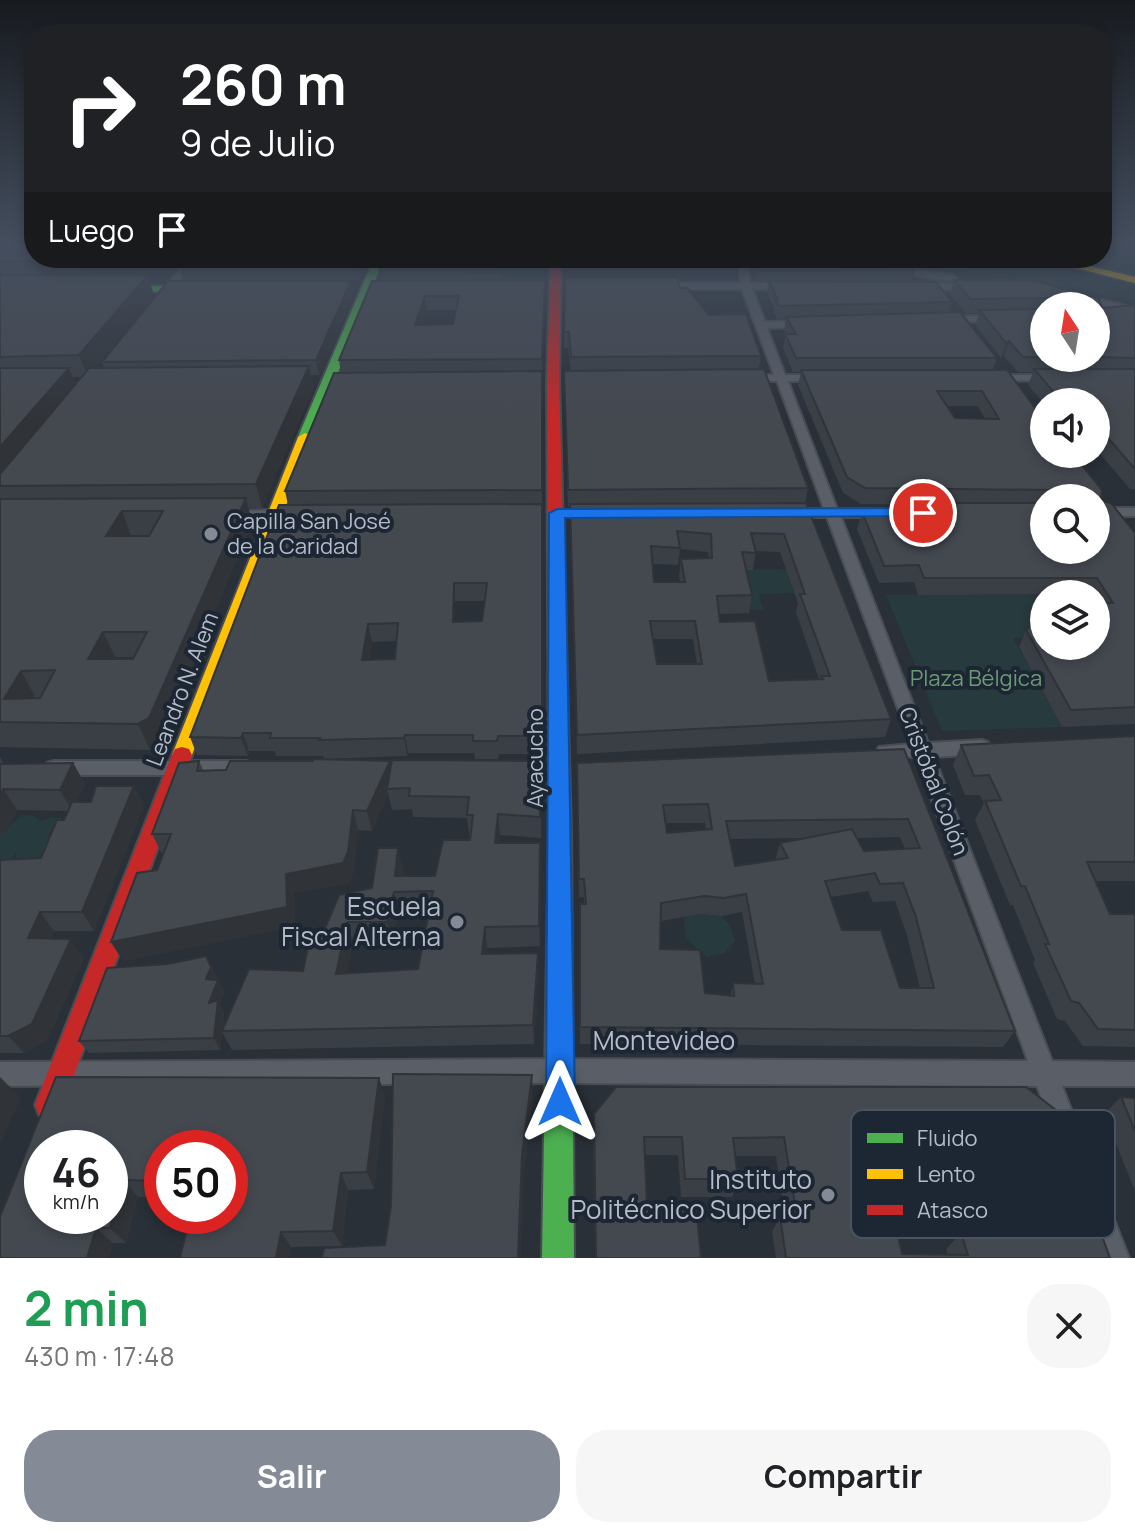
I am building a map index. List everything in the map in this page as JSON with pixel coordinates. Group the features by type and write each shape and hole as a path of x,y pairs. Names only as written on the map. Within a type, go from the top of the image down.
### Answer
{"main road":[{"name":"Leandro N. Alem","path":"44,1116 273,514 360,303"},
{"name":"Ayacucho","path":"553,303 560,769 558,1258"}],"street":[{"path":"151,312 159,303"},
{"name":"Cristóbal Colón","path":"753,303 1059,1110"},
{"path":"1110,306 1135,313"},
{"path":"954,308 971,331"},
{"path":"1110,315 1135,313"},
{"path":"932,320 1017,318"},
{"path":"762,325 823,323"},
{"path":"997,366 1016,390"},
{"path":"736,378 841,378"},
{"path":"976,378 1063,378"},
{"path":"1110,509 1135,512"},
{"path":"771,513 893,513"},
{"path":"212,515 305,514"},
{"path":"1110,517 1121,528"},
{"path":"859,753 998,746"},
{"path":"30,768 258,768"},
{"name":"Montevideo","path":"0,1074 561,1071 1135,1074"},
{"name":"Cristóbal Colón","path":"1107,1238 1115,1258"}],"green space":[{"path":"786,569 794,593 759,594 763,610 748,609 739,570"},
{"name":"Plaza Bélgica","path":"886,595 1030,595 1030,637 1013,638 1062,727 942,731"},
{"path":"22,815 34,816 41,821 51,817 67,819 63,827 49,833 54,857 15,865 16,853 0,875 0,835"},
{"path":"684,916 721,916 731,927 735,941 725,953 707,957 686,938"}],"building":[{"path":"0,303 124,303 79,355 0,357"},
{"path":"150,303 341,303 316,360 102,362"},
{"path":"363,303 423,303 415,325 453,324 458,303 544,303 542,359 339,360"},
{"path":"565,303 699,303 709,315 746,314 761,356 571,357 569,332 564,332"},
{"path":"777,303 921,303 779,306"},
{"path":"1135,305 1135,358 1110,357 1110,307"},
{"path":"1030,309 1030,357 1023,357 1009,341 1006,343 979,310"},
{"path":"960,312 997,358 796,358 785,334 796,334 786,317"},
{"path":"309,366 256,484 0,486 0,474 89,368"},
{"path":"0,368 69,368 0,447"},
{"path":"764,369 808,488 568,490 564,371"},
{"path":"1135,369 1135,469 1110,440 1110,388 1050,388 1037,372"},
{"path":"801,370 1007,370 1030,401 1030,468 1084,468 1097,484 1030,484 1030,490 865,488 847,477","holes":["937,391 982,391 999,419 955,418"]},
{"path":"542,371 542,490 285,491 334,373"},
{"path":"246,498 149,718 138,724 0,722 0,499","holes":["122,511 163,511 149,536 106,536","103,632 147,632 133,659 88,659","55,670 40,698 4,699 21,671"]},
{"path":"806,503 891,719 577,735 570,504","holes":["677,531 711,534 712,558 681,559 685,582 654,582 651,546 680,548","751,533 784,534 805,594 800,594 830,676 821,676 823,679 769,681 755,621 720,622 717,596 752,595 742,552 756,553","650,621 695,621 702,664 657,664"]},
{"path":"950,503 1030,503 1030,564 1110,564 1111,503 1135,533 1135,707 1071,710 1043,660 1110,660 1110,603 1113,603 1110,580 924,578 919,565 884,566 862,512 950,506"},
{"path":"542,504 542,736 498,736 497,741 473,741 473,735 319,740 270,738 271,733 243,733 241,738 190,737 279,505","holes":["454,583 487,583 482,621 453,622","398,623 395,659 362,660 368,624"]},
{"path":"1135,736 1135,862 1087,862 1110,914 1135,914 1135,1030 1098,1029 1079,1003 1071,1001 1045,944 1049,944 985,801 1001,800 989,775 974,776 961,745"},
{"path":"904,749 1015,1031 580,1027 580,904 586,904 584,879 579,879 577,763","holes":["708,804 712,829 667,833 663,805","908,819 920,848 864,851 852,829 780,843 788,858 735,866 726,821","875,873 880,884 903,883 916,917 934,988 900,988 881,930 842,930 825,881","746,894 763,984 733,983 734,996 705,993 700,950 660,949 661,903 704,896 724,898"]},
{"path":"392,760 540,761 540,817 498,814 495,843 540,843 539,926 485,927 482,954 538,953 533,1025 222,1031 249,969 303,971 311,933 324,931 339,895 372,888 378,848 398,848 395,876 435,876 443,840 470,840 473,815 467,815 469,797 409,796 410,788 387,789","holes":["433,891 418,969 336,974 347,922 387,922 394,892"]},
{"path":"199,761 197,771 226,770 230,761 390,761 367,811 353,810 348,852 343,863 286,874 287,907 111,942 137,873 157,870 171,834 152,834 179,763"},
{"path":"73,763 60,790 3,789 0,796 0,764"},
{"path":"96,786 134,786 82,912 40,912 28,938 71,939 32,1024 8,1036 0,1036 0,860 41,858 57,820 64,820 72,802 91,802"},
{"path":"206,956 211,967 206,979 218,980 209,1003 218,1000 214,1038 79,1041 107,968 168,964"},
{"path":"393,1074 532,1075 522,1155 518,1258 322,1258 324,1248 385,1245 391,1206"},
{"path":"56,1077 379,1078 367,1172 341,1173 333,1231 281,1232 276,1258 180,1258 186,1234 248,1234 248,1130 144,1130 144,1181 128,1180 128,1130 35,1130"},
{"path":"616,1087 1026,1087 1056,1110 851,1110 851,1238 898,1238 902,1254 968,1255 963,1238 1103,1238 1110,1258 786,1258 780,1216 797,1215 784,1137 733,1138 738,1179 685,1179 682,1137 644,1137 647,1204 696,1204 701,1258 596,1258 594,1114"},
{"path":"1121,1097 1135,1098 1135,1131"},
{"path":"24,1157 24,1234 94,1234 87,1258 0,1258 0,1217"}],"traffic: fast":[{"path":"305,437 361,303"},
{"path":"558,1258 560,832"}],"traffic: slow":[{"path":"182,755 305,437"}],"traffic: jam":[{"path":"555,303 553,379 560,832"},
{"path":"49,1105 182,755"}],"place":[{"name":"Capilla San José de la Caridad","path":"211,534"},
{"name":"Escuela Fiscal Alterna","path":"457,922"},
{"name":"Instituto Politécnico Superior","path":"828,1195"}],"route":[{"path":"560,1102 557,513 923,513"}]}
